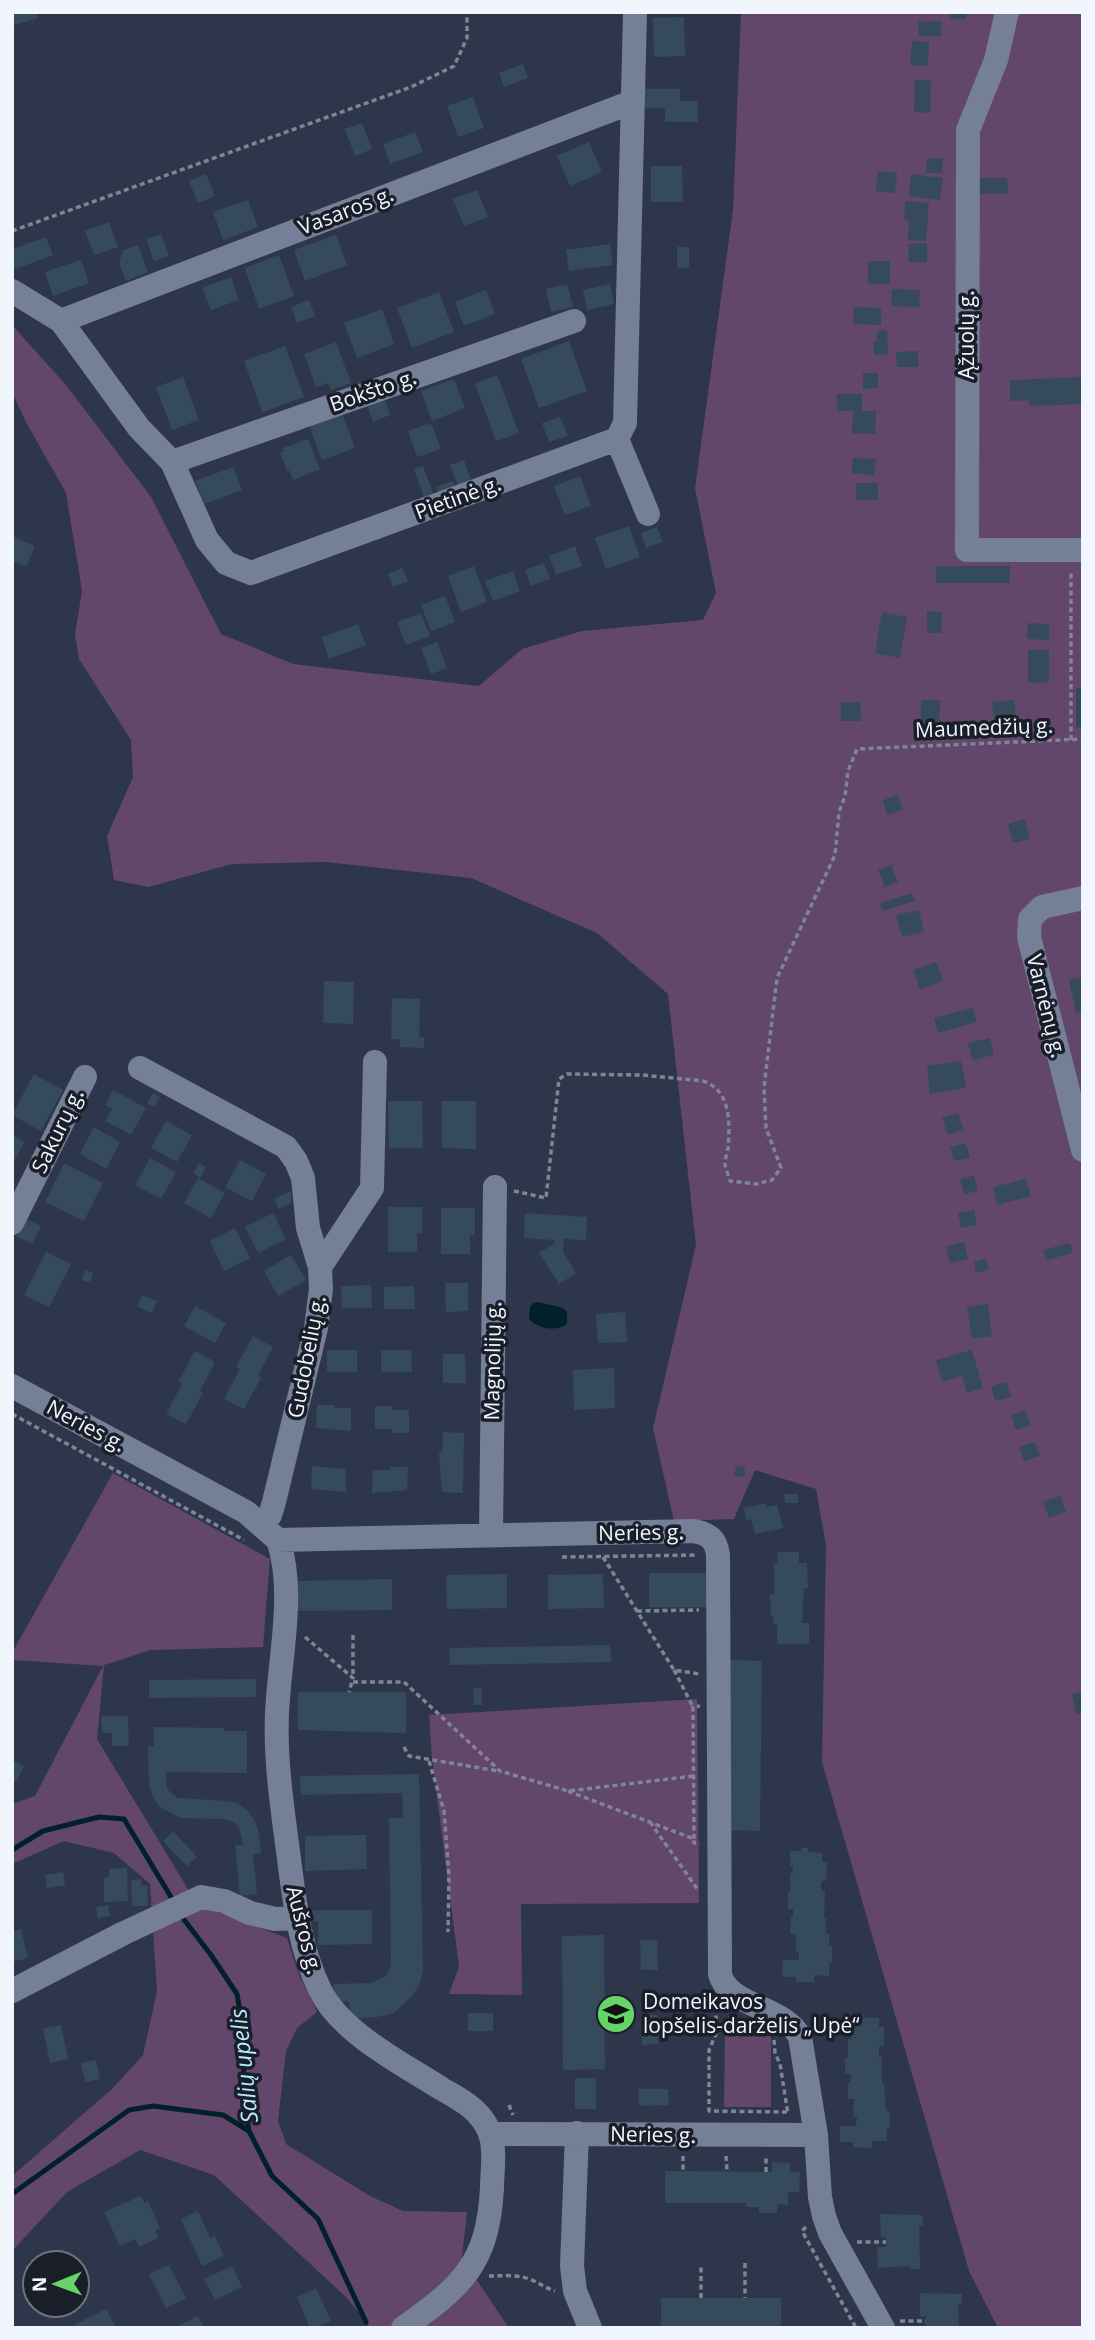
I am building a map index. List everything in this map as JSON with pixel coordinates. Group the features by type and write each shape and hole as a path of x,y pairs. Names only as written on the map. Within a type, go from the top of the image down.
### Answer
{"street":[{"path":"635,12 625,423 617,439 648,514"},
{"name":"Ąžuolų g.","path":"1007,12 996,60 968,130 967,550 1077,550"},
{"name":"Vasaros g.","path":"61,321 632,102"},
{"name":"Pietinė g.","path":"12,291 61,321 139,428 172,462 207,540 226,562 251,573 617,439"},
{"name":"Bokšto g.","path":"172,462 574,321"},
{"name":"Varnėnų g.","path":"1083,898 1042,907 1030,919 1029,937 1083,1150"},
{"path":"320,1267 372,1188 375,1062"},
{"name":"Gudobelių g.","path":"140,1068 286,1147 303,1178 308,1228 320,1267 321,1289 316,1328 274,1503 263,1536"},
{"name":"Sakurų g.","path":"12,1223 85,1077"},
{"name":"Magnolijų g.","path":"491,1534 495,1187"},
{"name":"Neries g.","path":"12,1386 246,1512 263,1536 694,1531 712,1538 718,1555"},
{"name":"Aušros g.","path":"263,1536 285,1564 277,1716 282,1812 298,1918 310,1966 328,2005 345,2022 380,2049 477,2112 491,2134"},
{"path":"718,1555 720,1974 729,1990 784,2020 796,2030 802,2045 816,2135 821,2197 830,2234 883,2328"},
{"path":"12,1991 168,1911 201,1898 211,1898 275,1919 298,1918"},
{"path":"577,2133 572,2266 575,2291 590,2328"},
{"path":"403,2328 435,2305 461,2281 481,2251 491,2206 491,2134"},
{"name":"Neries g.","path":"491,2134 816,2135"}],"path":[{"path":"12,232 411,87 454,66 467,38 467,12"},
{"path":"1071,740 1077,550"},
{"name":"Maumedžių g.","path":"495,1187 546,1198 559,1079 567,1074 642,1075 712,1084 720,1091 727,1106 725,1164 730,1181 756,1184 772,1180 781,1168 766,1128 765,1087 778,978 835,855 839,812 845,796 848,771 858,749 1083,739"},
{"path":"12,1414 263,1536"},
{"path":"693,1707 674,1670 603,1557 718,1555"},
{"path":"637,1611 707,1610"},
{"path":"304,1635 353,1680 404,1682 500,1772"},
{"path":"349,1692 353,1680 353,1635"},
{"path":"674,1670 707,1675"},
{"path":"404,1747 409,1756 500,1772 568,1791 694,1839 694,1776 568,1791"},
{"path":"429,1761 444,1811 449,1876 448,1932"},
{"path":"650,1822 700,1893"},
{"path":"716,2006 716,2029 709,2050 709,2111 787,2112"},
{"path":"716,2029 741,2009"},
{"path":"683,2146 683,2171"},
{"path":"726,2146 727,2171"},
{"path":"766,2147 766,2172"},
{"path":"813,2224 802,2231 856,2328"},
{"path":"745,2263 745,2298"},
{"path":"701,2264 701,2298"},
{"path":"481,2278 516,2275 532,2279 543,2288 575,2291"}],"shaded area":[{"path":"741,12 999,12 970,111 959,556 1083,558 1083,891 1023,933 1083,1171 1083,2328 998,2328 969,2271 822,1762 826,1545 816,1489 755,1470 734,1519 674,1521 653,1428 696,1245 668,994 597,933 471,878 326,862 232,864 148,887 114,880 107,836 133,777 131,740 79,659 75,635 82,591 66,493 12,392 12,325 66,385 151,497 221,634 293,664 479,686 522,649 582,631 703,620 716,593 695,488 733,210"},
{"path":"1011,12 1083,12 1083,544 978,541 971,133"},
{"path":"1083,905 1083,1125 1038,924 1045,913"},
{"path":"113,1473 270,1559 263,1647 151,1650 104,1665 97,1739 197,1904 287,1938 299,1975 317,2012 297,2028 286,2051 278,2121 286,2144 370,2196 403,2211 467,2212 462,2258 509,2328 368,2328 368,2323 345,2296 214,2175 140,2150 67,2192 12,2251 12,2176 113,2088 143,2055 157,1991 150,1884 114,1853 64,1841 12,1864 12,1804 35,1796 103,1666 12,1660 12,1653"},
{"path":"697,1699 699,1903 521,1904 522,1995 449,1994 459,1967 432,1758 429,1715"},
{"path":"725,2031 771,2031 771,2107 724,2107"}],"water":[{"path":"538,1302 563,1308 567,1312 567,1324 553,1329 542,1327 529,1319 530,1307"}],"building":[{"path":"12,12 37,12 38,18 12,26"},
{"path":"951,12 967,12 966,19 950,18"},
{"path":"684,17 685,56 654,57 653,18"},
{"path":"941,21 941,36 919,36 918,22"},
{"path":"912,41 929,42 928,66 910,65"},
{"path":"523,64 528,78 504,87 499,73"},
{"path":"915,80 931,80 930,113 914,112"},
{"path":"644,89 680,89 680,101 698,101 698,122 665,122 665,108 645,108"},
{"path":"473,97 484,128 458,137 447,106"},
{"path":"362,123 372,149 355,156 345,129"},
{"path":"415,132 423,152 390,164 383,144"},
{"path":"589,142 602,172 570,186 557,156"},
{"path":"927,158 943,158 942,173 926,173"},
{"path":"651,166 682,166 683,202 651,202"},
{"path":"878,171 897,173 895,193 876,191"},
{"path":"206,174 215,196 198,203 189,181"},
{"path":"911,174 943,178 940,200 909,196"},
{"path":"973,178 1007,178 1008,194 973,194"},
{"path":"477,190 488,217 464,226 453,199"},
{"path":"248,200 258,227 223,240 213,212"},
{"path":"905,201 929,203 926,241 908,240 909,221 904,220"},
{"path":"109,222 118,247 94,255 85,231"},
{"path":"161,234 169,256 154,261 146,239"},
{"path":"336,235 347,265 305,281 294,250"},
{"path":"46,237 53,255 13,270 12,249"},
{"path":"927,243 927,262 909,262 908,244"},
{"path":"610,244 613,265 569,271 566,250"},
{"path":"138,245 148,272 126,281 119,263 123,250"},
{"path":"677,247 689,247 689,268 677,268"},
{"path":"279,255 294,296 259,309 245,268"},
{"path":"81,260 89,283 53,296 45,272"},
{"path":"868,261 890,261 890,284 868,284"},
{"path":"231,277 239,300 211,310 202,288"},
{"path":"567,284 573,307 551,312 546,289"},
{"path":"610,284 614,304 587,310 583,290"},
{"path":"892,289 920,290 919,307 891,306"},
{"path":"486,290 495,314 464,326 455,302"},
{"path":"439,292 454,332 412,348 397,308"},
{"path":"309,300 315,316 297,323 291,307"},
{"path":"854,307 881,308 881,325 853,324"},
{"path":"382,309 394,344 357,358 344,323"},
{"path":"887,330 888,354 874,355 873,342 877,341 877,331"},
{"path":"569,341 587,391 539,408 521,359"},
{"path":"336,342 351,383 331,390 328,383 316,387 304,354"},
{"path":"285,346 304,397 262,412 244,361"},
{"path":"918,351 918,367 897,367 896,352"},
{"path":"863,373 878,373 878,388 863,389"},
{"path":"497,375 519,433 496,441 475,384"},
{"path":"183,377 199,420 172,430 156,387"},
{"path":"1083,377 1083,404 1029,406 1029,400 1010,401 1010,380"},
{"path":"454,379 465,408 432,421 421,391"},
{"path":"837,394 862,394 862,411 876,411 875,434 852,433 853,411 837,411"},
{"path":"384,397 390,415 373,422 366,403"},
{"path":"342,413 355,448 322,460 309,425"},
{"path":"560,417 568,436 549,442 542,423"},
{"path":"431,423 441,449 417,457 408,431"},
{"path":"308,439 320,469 293,480 280,453 284,452 283,448"},
{"path":"853,458 876,459 874,475 852,473"},
{"path":"464,460 471,481 458,486 450,465"},
{"path":"423,466 433,493 424,497 414,469"},
{"path":"233,467 242,490 204,504 195,481"},
{"path":"580,476 591,506 565,515 554,486"},
{"path":"453,481 456,491 439,497 436,487"},
{"path":"856,483 878,483 878,500 856,500"},
{"path":"629,526 640,557 606,569 595,538"},
{"path":"657,527 663,542 646,548 641,533"},
{"path":"12,536 35,546 26,567 12,561"},
{"path":"575,546 582,566 556,575 549,556"},
{"path":"544,563 550,579 531,586 525,570"},
{"path":"474,566 487,602 461,612 448,576"},
{"path":"936,566 1010,566 1010,583 936,583"},
{"path":"402,568 408,581 393,587 388,574"},
{"path":"513,571 520,591 493,601 485,581"},
{"path":"445,596 455,622 431,631 421,605"},
{"path":"927,611 942,612 941,633 927,633"},
{"path":"882,612 907,617 900,658 875,653"},
{"path":"421,613 430,636 406,645 397,622"},
{"path":"1028,623 1049,624 1049,640 1027,639"},
{"path":"358,624 366,645 329,659 322,637"},
{"path":"437,642 447,668 431,674 421,648"},
{"path":"1028,650 1049,650 1049,682 1028,683"},
{"path":"1076,688 1083,688 1083,728 1076,728"},
{"path":"921,700 940,700 939,724 921,723"},
{"path":"1014,700 1016,717 994,720 992,702"},
{"path":"841,702 860,702 861,721 841,721"},
{"path":"898,795 903,810 887,815 883,800"},
{"path":"1025,819 1030,839 1013,843 1008,824"},
{"path":"891,865 898,882 885,887 878,870"},
{"path":"912,893 915,901 883,911 880,903"},
{"path":"919,910 924,932 902,937 896,915"},
{"path":"936,962 943,981 920,990 913,970"},
{"path":"1083,977 1083,1012 1076,1013 1069,980"},
{"path":"324,981 354,982 353,1024 323,1023"},
{"path":"392,998 420,999 419,1037 424,1037 424,1048 400,1047 400,1039 391,1039"},
{"path":"973,1008 977,1022 938,1033 934,1018"},
{"path":"990,1038 994,1055 972,1060 968,1043"},
{"path":"961,1061 966,1088 930,1094 927,1066"},
{"path":"34,1074 63,1090 41,1131 12,1115"},
{"path":"113,1090 146,1108 131,1135 105,1121 112,1109 105,1105"},
{"path":"153,1093 160,1097 154,1107 147,1103"},
{"path":"388,1101 422,1101 423,1148 389,1148"},
{"path":"442,1101 476,1101 476,1149 442,1148"},
{"path":"958,1113 964,1130 948,1135 942,1118"},
{"path":"166,1121 192,1135 177,1162 151,1148"},
{"path":"94,1127 120,1142 106,1169 80,1154"},
{"path":"12,1135 25,1142 12,1164"},
{"path":"966,1143 970,1158 954,1161 950,1147"},
{"path":"150,1158 176,1172 161,1199 135,1185"},
{"path":"240,1160 266,1174 252,1201 225,1187"},
{"path":"64,1163 103,1183 84,1221 45,1202"},
{"path":"199,1163 206,1167 200,1178 193,1173"},
{"path":"974,1176 978,1191 964,1194 960,1179"},
{"path":"198,1178 225,1193 211,1218 184,1203"},
{"path":"1026,1179 1031,1196 997,1205 993,1187"},
{"path":"291,1191 291,1203 279,1209 274,1199"},
{"path":"388,1207 422,1207 422,1233 417,1233 417,1252 388,1252"},
{"path":"441,1208 475,1208 475,1235 470,1235 470,1254 441,1254"},
{"path":"974,1210 977,1225 961,1228 958,1213"},
{"path":"273,1213 286,1239 258,1253 245,1227"},
{"path":"525,1213 587,1217 586,1240 564,1239 563,1252 576,1273 559,1284 539,1253 555,1243 554,1240 524,1238"},
{"path":"24,1218 41,1226 32,1244 16,1236"},
{"path":"235,1228 250,1258 224,1271 210,1241"},
{"path":"964,1242 968,1259 950,1263 946,1246"},
{"path":"1070,1243 1073,1253 1046,1260 1043,1250"},
{"path":"46,1252 71,1264 49,1307 24,1295"},
{"path":"291,1255 306,1280 278,1296 264,1271"},
{"path":"986,1259 989,1270 976,1273 974,1262"},
{"path":"85,1270 93,1273 90,1282 82,1280"},
{"path":"445,1283 468,1283 468,1311 446,1312"},
{"path":"371,1285 372,1308 342,1308 341,1286"},
{"path":"414,1286 415,1309 384,1309 384,1287"},
{"path":"142,1295 157,1301 152,1313 137,1306"},
{"path":"988,1304 992,1336 972,1339 967,1307"},
{"path":"195,1306 226,1323 215,1343 184,1326"},
{"path":"625,1312 627,1342 598,1343 596,1314"},
{"path":"253,1336 273,1347 258,1376 261,1378 244,1409 224,1399 240,1369 236,1367"},
{"path":"327,1350 357,1350 357,1372 327,1372"},
{"path":"381,1350 411,1350 412,1372 381,1372"},
{"path":"972,1350 983,1388 967,1393 962,1376 942,1382 936,1360"},
{"path":"195,1351 215,1362 200,1391 203,1393 186,1424 166,1414 182,1384 178,1382"},
{"path":"443,1354 465,1354 466,1383 443,1383"},
{"path":"614,1368 615,1408 574,1410 573,1370"},
{"path":"1007,1382 1011,1397 995,1401 991,1386"},
{"path":"317,1405 351,1408 351,1431 316,1428"},
{"path":"375,1406 409,1410 409,1433 375,1429"},
{"path":"1025,1410 1031,1425 1016,1430 1011,1415"},
{"path":"443,1432 464,1433 463,1493 442,1492 439,1452 442,1452"},
{"path":"1035,1442 1040,1456 1024,1461 1019,1447"},
{"path":"312,1466 346,1469 346,1492 311,1489"},
{"path":"736,1466 745,1467 744,1477 734,1476"},
{"path":"390,1467 408,1467 407,1490 372,1493 373,1470 390,1470"},
{"path":"784,1494 798,1494 798,1503 785,1503"},
{"path":"1060,1496 1066,1512 1049,1518 1043,1502"},
{"path":"766,1503 767,1507 777,1505 783,1528 755,1534 751,1519 746,1520 744,1508"},
{"path":"777,1552 799,1552 799,1563 807,1563 808,1588 804,1588 802,1623 809,1623 809,1644 777,1644 777,1625 774,1625 771,1616 770,1595 774,1595 774,1564 778,1564"},
{"path":"649,1573 709,1573 710,1607 649,1607"},
{"path":"507,1574 507,1608 447,1609 446,1575"},
{"path":"603,1574 604,1608 548,1609 548,1575"},
{"path":"392,1579 392,1610 298,1611 298,1581"},
{"path":"610,1645 611,1662 450,1665 449,1648"},
{"path":"729,1660 762,1661 760,1831 727,1830"},
{"path":"256,1679 256,1697 149,1698 149,1680"},
{"path":"473,1688 482,1688 482,1705 474,1705"},
{"path":"298,1692 406,1692 406,1733 298,1730"},
{"path":"1083,1692 1083,1712 1076,1714 1072,1694"},
{"path":"101,1716 128,1716 129,1746 112,1746 112,1733 102,1733"},
{"path":"154,1727 247,1731 247,1773 166,1772 166,1781 167,1789 178,1798 227,1801 237,1803 247,1810 255,1821 259,1834 261,1853 253,1854 257,1894 240,1896 235,1845 243,1845 239,1827 223,1819 180,1818 160,1807 153,1797 149,1785 148,1746 154,1746"},
{"path":"12,1760 24,1766 16,1782 12,1780"},
{"path":"419,1774 423,1971 419,1986 394,2013 350,2018 349,2001 334,2002 333,1984 371,1983 387,1975 391,1964 389,1818 403,1818 402,1793 301,1795 300,1776"},
{"path":"173,1831 197,1857 187,1866 163,1841"},
{"path":"366,1835 367,1869 305,1871 305,1836"},
{"path":"801,1848 808,1848 808,1852 822,1853 822,1862 827,1862 826,1881 821,1881 821,1891 825,1891 824,1918 826,1934 829,1934 829,1946 832,1946 832,1963 829,1963 829,1976 814,1975 814,1982 796,1982 796,1977 782,1977 783,1960 799,1960 796,1934 790,1934 793,1909 788,1909 788,1892 790,1873 793,1874 790,1851 801,1851"},
{"path":"127,1868 128,1901 104,1902 104,1877 109,1877 109,1869"},
{"path":"63,1872 65,1885 47,1888 45,1875"},
{"path":"141,1879 141,1885 147,1885 148,1906 132,1906 131,1880"},
{"path":"108,1905 110,1916 98,1918 96,1907"},
{"path":"310,1910 372,1910 372,1944 318,1945 318,1921 311,1921"},
{"path":"21,1929 28,1958 12,1962 12,1931"},
{"path":"604,1935 605,2069 563,2070 562,1936"},
{"path":"640,1940 657,1940 658,1970 641,1970"},
{"path":"468,2013 493,2013 493,2031 468,2031"},
{"path":"865,2014 865,2018 879,2018 879,2027 884,2027 884,2046 879,2046 879,2057 882,2057 882,2083 886,2111 890,2111 890,2129 887,2129 887,2141 872,2141 872,2148 853,2147 853,2142 840,2142 840,2126 856,2126 857,2117 853,2117 854,2099 848,2099 851,2074 845,2074 845,2058 848,2058 848,2039 851,2039 848,2016"},
{"path":"641,2015 657,2015 658,2044 642,2045"},
{"path":"61,2025 68,2059 50,2063 43,2028"},
{"path":"96,2060 100,2079 85,2082 81,2063"},
{"path":"575,2078 596,2078 596,2109 575,2109"},
{"path":"638,2089 668,2089 669,2105 639,2106"},
{"path":"772,2162 790,2163 790,2172 800,2172 799,2192 788,2192 788,2205 777,2204 777,2213 759,2213 759,2207 746,2207 746,2203 665,2203 665,2171 772,2172"},
{"path":"141,2196 144,2203 148,2201 160,2228 155,2230 158,2238 139,2247 135,2239 120,2246 104,2212"},
{"path":"198,2211 210,2238 215,2236 224,2256 202,2266 181,2219"},
{"path":"880,2214 922,2215 923,2226 919,2226 920,2269 909,2269 909,2266 878,2268 877,2247 886,2247 886,2237 881,2237"},
{"path":"169,2265 186,2298 166,2308 149,2274"},
{"path":"232,2266 242,2287 215,2300 204,2279"},
{"path":"316,2288 331,2321 310,2328 297,2297"},
{"path":"920,2293 962,2294 962,2305 958,2305 959,2328 926,2328 926,2316 920,2316"},
{"path":"661,2298 781,2298 781,2328 661,2328"},
{"path":"106,2309 116,2328 76,2328 74,2325 91,2319"},
{"path":"198,2316 204,2328 175,2328"}],"waterway":[{"name":"Salių upelis","path":"12,1850 43,1831 99,1817 124,1819 171,1897"},
{"name":"Salių upelis","path":"182,1917 237,1994 246,2046 242,2090 249,2131 272,2176 318,2219 366,2322"},
{"path":"12,2194 129,2110 153,2106 223,2115 249,2131"}],"place":[{"name":"Domeikavos lopšelis-darželis „Upė“","path":"616,2014"}]}
